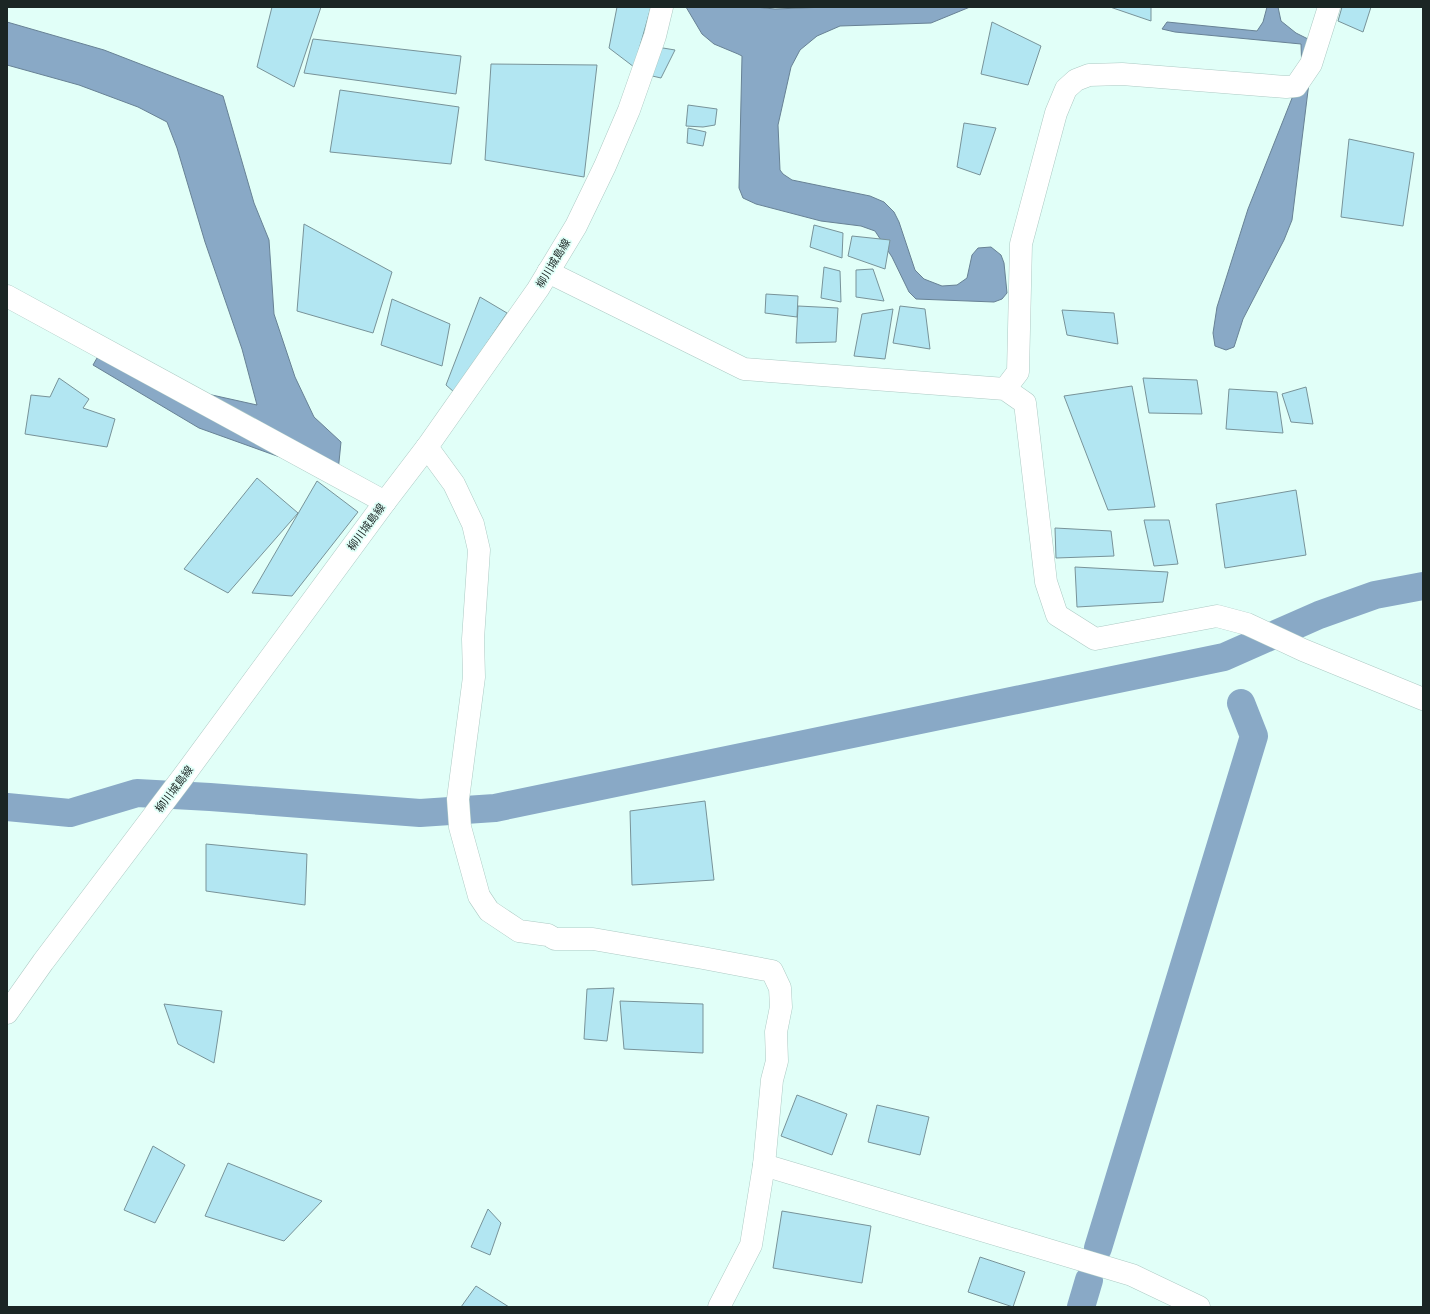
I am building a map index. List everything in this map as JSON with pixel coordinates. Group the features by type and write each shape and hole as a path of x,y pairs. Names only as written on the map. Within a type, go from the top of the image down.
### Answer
{"street":[{"name":"柳川城島線","path":"7,1013 43,962 182,778 427,447 548,272 576,226 605,166 626,117 655,36 662,7"},
{"path":"1005,390 1018,372 1021,244 1056,112 1066,89 1076,80 1089,75 1122,74 1286,88 1296,86 1311,64 1329,7"},
{"path":"548,272 744,369 1005,390 1025,403 1046,582 1057,615 1095,639 1217,616 1247,624 1303,650 1423,699"},
{"path":"7,296 385,502"},
{"path":"427,447 454,484 473,524 479,550 473,639 474,677 458,799 460,827 479,896 489,911 519,931 548,935 555,939 593,939 772,971 780,988 781,1008 776,1032 777,1061 772,1080 764,1165 751,1245 719,1307"},
{"path":"764,1165 1132,1275 1199,1307"}],"water":[{"path":"686,7 755,7 775,9 827,7 970,7 931,23 840,26 817,36 800,50 791,67 778,125 780,170 792,180 870,196 884,202 894,212 899,222 915,270 924,279 942,286 957,285 967,278 972,255 978,248 991,247 1001,255 1004,263 1007,293 1002,299 994,302 916,299 909,292 892,257 875,231 861,226 821,221 756,204 743,198 739,188 742,56 714,44 702,34"},
{"path":"1267,7 1278,7 1281,21 1296,33 1314,42 1292,220 1284,240 1243,319 1234,347 1226,350 1215,346 1213,333 1217,307 1248,209 1302,73 1301,44 1175,32 1162,29 1167,22 1257,31 1263,22"},
{"path":"7,22 104,50 223,96 254,203 269,240 274,314 295,377 314,417 341,442 338,472 277,456 199,428 93,365 97,358 203,393 257,405 242,349 205,242 177,148 167,122 138,107 79,85 7,65"}],"building":[{"path":"272,7 321,7 294,87 257,67"},
{"path":"617,7 651,7 634,67 609,48"},
{"path":"1110,7 1151,7 1151,21"},
{"path":"1342,7 1371,7 1363,32 1338,21"},
{"path":"992,22 1041,46 1028,85 981,74"},
{"path":"313,39 461,56 456,94 304,73"},
{"path":"657,47 675,50 661,78 648,75"},
{"path":"491,64 597,65 584,177 485,160"},
{"path":"340,90 459,107 451,164 330,152"},
{"path":"688,105 717,109 715,125 703,127 686,126"},
{"path":"964,123 996,128 980,175 957,167"},
{"path":"688,128 706,132 703,146 687,143"},
{"path":"1349,139 1414,153 1403,226 1341,217"},
{"path":"304,224 392,272 373,333 297,311"},
{"path":"814,225 843,233 842,258 810,247"},
{"path":"852,236 890,240 885,269 848,256"},
{"path":"824,267 840,271 841,302 821,298"},
{"path":"873,269 884,301 856,297 856,270"},
{"path":"766,294 798,296 797,317 765,313"},
{"path":"480,297 507,313 454,392 446,385"},
{"path":"392,299 450,324 442,366 381,345"},
{"path":"798,306 838,308 836,342 796,343"},
{"path":"900,306 925,309 930,349 893,343"},
{"path":"893,309 885,359 854,356 862,314"},
{"path":"1062,310 1114,313 1118,344 1067,335"},
{"path":"59,378 89,399 83,408 115,419 107,447 25,434 31,395 50,397"},
{"path":"1143,378 1197,380 1202,414 1149,413"},
{"path":"1132,386 1155,507 1108,510 1064,396"},
{"path":"1306,387 1313,424 1291,422 1282,394"},
{"path":"1229,389 1277,392 1283,433 1226,429"},
{"path":"257,478 298,513 228,593 184,569"},
{"path":"317,481 358,512 292,596 252,593"},
{"path":"1296,490 1306,555 1225,568 1216,504"},
{"path":"1144,520 1169,520 1178,564 1154,566"},
{"path":"1055,528 1111,531 1114,556 1056,558"},
{"path":"1075,567 1168,572 1163,602 1077,607"},
{"path":"705,801 714,880 632,885 630,811"},
{"path":"206,844 307,854 305,905 206,891"},
{"path":"614,988 607,1041 584,1039 587,989"},
{"path":"620,1001 703,1004 703,1053 624,1049"},
{"path":"164,1004 222,1011 214,1063 178,1044"},
{"path":"797,1095 847,1114 832,1155 781,1136"},
{"path":"877,1105 929,1117 920,1155 868,1142"},
{"path":"153,1146 185,1165 155,1223 124,1210"},
{"path":"228,1163 322,1201 284,1241 205,1216"},
{"path":"488,1209 501,1223 490,1255 471,1247"},
{"path":"782,1211 871,1226 862,1283 773,1268"},
{"path":"980,1257 1025,1272 1013,1307 968,1292"},
{"path":"476,1286 509,1307 461,1307"}],"waterway":[{"path":"7,807 70,813 137,793 420,813 495,808 1224,657 1319,615 1375,595 1423,586"},
{"path":"1098,1248 1254,736 1241,703"},
{"path":"1081,1307 1089,1280"}]}
